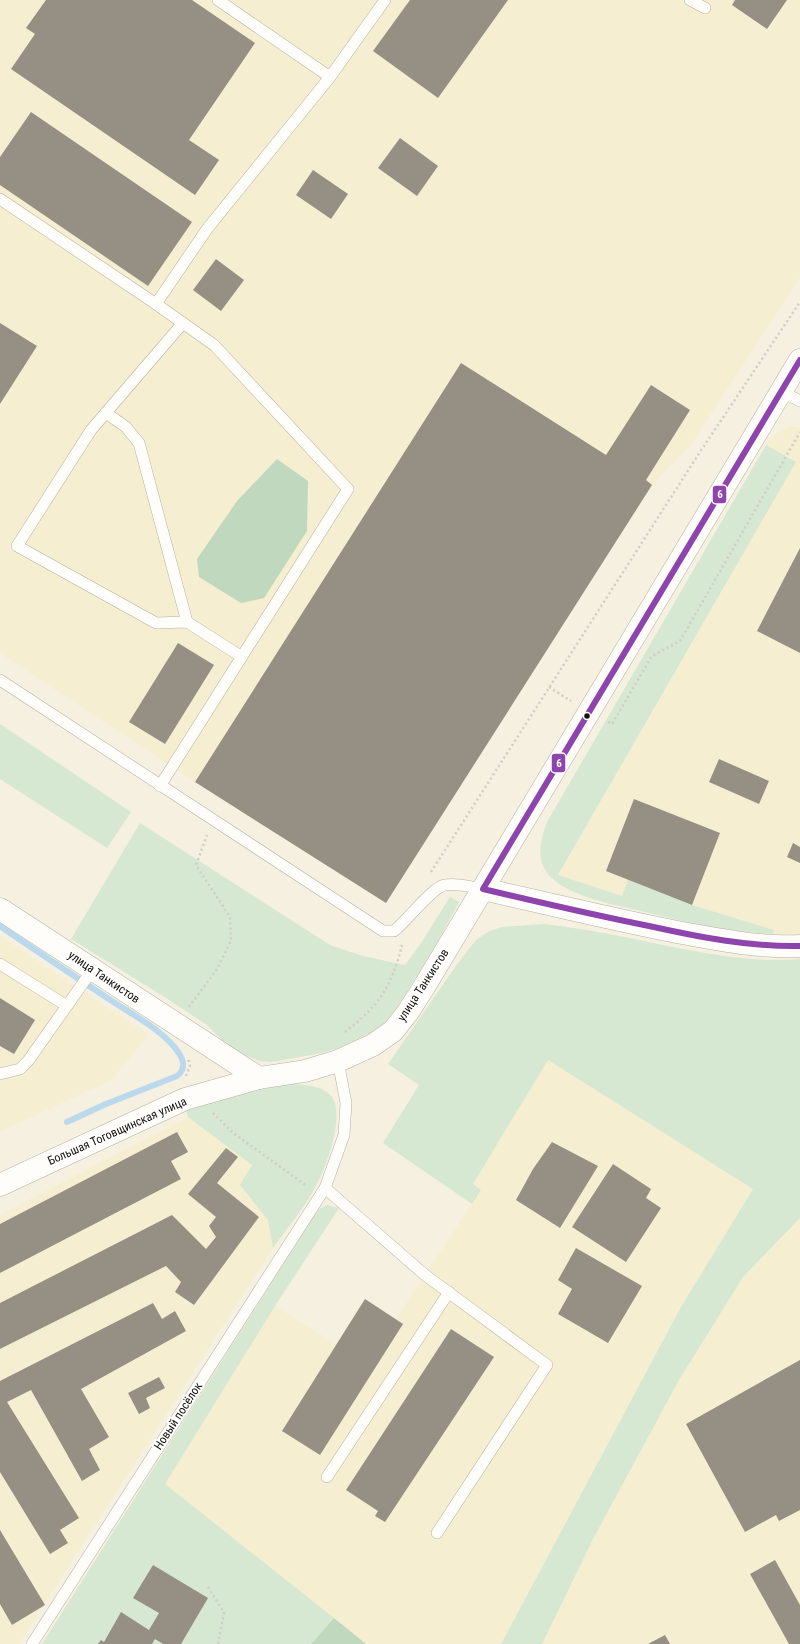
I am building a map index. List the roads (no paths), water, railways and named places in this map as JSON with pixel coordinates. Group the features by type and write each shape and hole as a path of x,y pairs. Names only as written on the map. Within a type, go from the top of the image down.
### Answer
{"street":[{"name":"улица Танкистов","path":"0,909 260,1078 305,1071 338,1061 373,1045 393,1030 424,988 800,360"},
{"path":"483,889 608,918 725,941 763,945 800,946"},
{"name":"Большая Тоговщинская улица","path":"0,1185 185,1099 260,1078"}],"lane":[{"path":"218,0 330,77"},
{"path":"156,304 207,229 330,77 385,0"},
{"path":"690,0 706,8"},
{"path":"0,199 214,345 348,489 160,786"},
{"path":"183,323 92,430 17,546 156,623 187,622 242,656"},
{"path":"780,392 800,401"},
{"path":"106,413 126,427 139,443 187,622"},
{"path":"0,680 383,931 394,930 433,892 443,885 454,884 483,889"},
{"path":"0,964 67,1006"},
{"path":"0,1074 14,1072 24,1066 93,969"},
{"name":"Новый посёлок","path":"32,1644 325,1188 344,1135 346,1102 338,1061"},
{"path":"325,1188 425,1275 546,1365 437,1533"},
{"path":"327,1477 449,1292"}],"waterway":[{"path":"0,926 158,1031 182,1058 183,1067 177,1076 106,1104 67,1122"}]}
